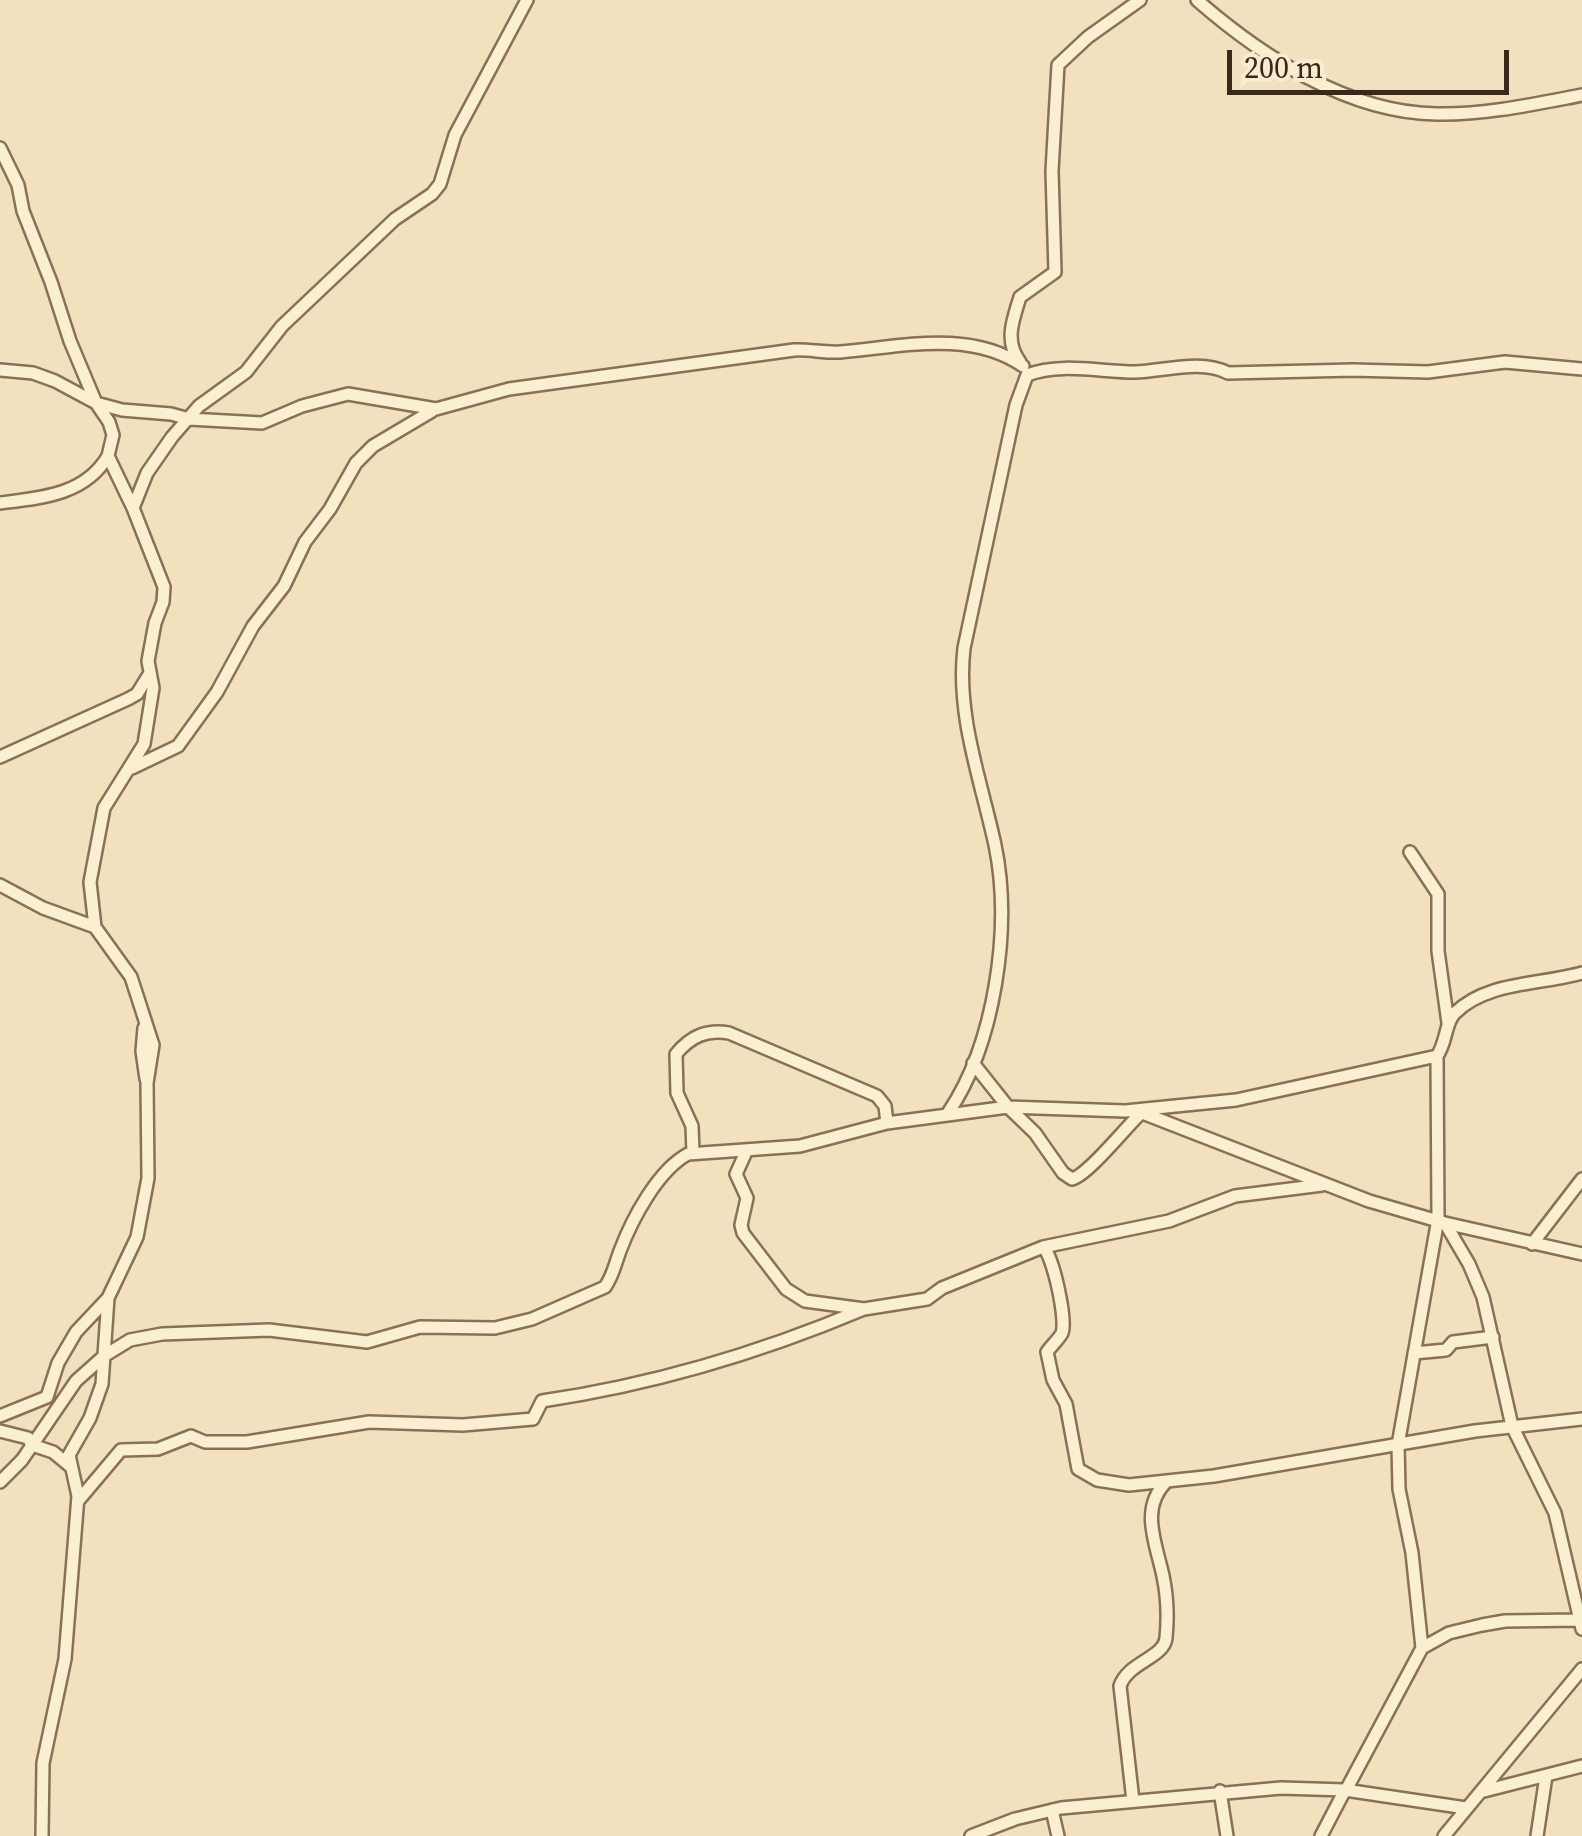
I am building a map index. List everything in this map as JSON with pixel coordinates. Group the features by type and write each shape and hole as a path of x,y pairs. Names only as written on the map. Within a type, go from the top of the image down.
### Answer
{"street":[{"path":"133,508 147,473 188,419 213,394 246,372 282,326 378,235 432,194 446,173 455,134 527,0"},
{"path":"1025,370 1013,353 1010,338 1020,297 1055,272 1052,171 1058,65 1088,37 1140,0"},
{"path":"1197,0 1268,55 1320,82 1382,106 1424,113 1460,113 1582,95"},
{"path":"0,148 18,185 26,221 96,403 113,436 108,456 85,481 68,490 0,503"},
{"path":"130,769 178,746 217,692 262,613 284,586 304,542 330,509 356,464 373,446 436,409 509,388 794,350 837,352 947,343 988,350 1010,357 1025,370 1037,371 1079,368 1138,372 1200,367 1228,373 1353,370 1398,374 1505,362 1582,369"},
{"path":"0,370 56,381 96,403 188,419 262,422 348,394 436,409"},
{"path":"948,1113 973,1064 998,978 999,894 994,841 964,715 964,653 1025,370"},
{"path":"108,456 164,586 164,602 155,623 148,661 150,676 138,694"},
{"path":"0,1416 46,1397 58,1363 76,1332 108,1298 137,1237 143,1215 150,1152 146,1083 153,1045 131,977 95,927 90,882 110,794 144,744 153,688 148,661"},
{"path":"0,758 153,688"},
{"path":"1410,852 1438,894 1438,952 1448,1023 1446,1043 1437,1056 1441,1221 1398,1445 1399,1488 1412,1553 1422,1648"},
{"path":"0,885 42,908 95,927"},
{"path":"1448,1023 1463,1008 1501,989 1582,973"},
{"path":"693,1153 692,1126 677,1093 676,1054 691,1040 708,1032 729,1034 877,1096 885,1106 887,1123"},
{"path":"1126,1111 1236,1100 1437,1056"},
{"path":"973,1064 1035,1133 1062,1173 1072,1179 1084,1175 1142,1112"},
{"path":"0,1482 32,1445 70,1388 104,1356 130,1340 162,1334 269,1330 367,1342 420,1326 482,1329 532,1318 605,1287 621,1247 659,1182 679,1159 693,1153 800,1146 887,1123 948,1113 1008,1107 1142,1112 1322,1185 1441,1221 1582,1254"},
{"path":"746,1152 736,1174 747,1198 741,1224 746,1239 794,1297 823,1306 864,1308 928,1298 942,1288 1043,1246 1169,1221 1236,1196 1322,1185"},
{"path":"1532,1244 1582,1179"},
{"path":"1321,1836 1422,1648 1449,1633 1482,1624 1580,1624 1562,1534 1538,1474 1512,1426 1483,1298 1469,1264 1441,1221"},
{"path":"1043,1246 1050,1252 1054,1267 1063,1324 1062,1334 1047,1352 1052,1380 1066,1404 1078,1469 1108,1483 1129,1485 1214,1476 1512,1426 1582,1419"},
{"path":"42,1836 43,1763 62,1681 68,1629 78,1496 70,1466 72,1447 90,1418 102,1384 108,1298"},
{"path":"75,1504 121,1450 158,1449 189,1436 205,1442 257,1441 369,1422 447,1425 533,1419 542,1401 643,1384 822,1327 864,1308"},
{"path":"1414,1353 1446,1350 1453,1342 1493,1337"},
{"path":"0,1431 28,1438 32,1445 53,1452 70,1466"},
{"path":"1132,1801 1120,1686 1126,1673 1158,1652 1166,1640 1164,1587 1151,1513 1155,1493 1167,1481"},
{"path":"1444,1836 1582,1668"},
{"path":"1483,1792 1582,1766"},
{"path":"1537,1836 1546,1776"},
{"path":"971,1836 1052,1810 1296,1787 1466,1808"},
{"path":"1220,1792 1226,1836"},
{"path":"1052,1810 1058,1836"}]}
